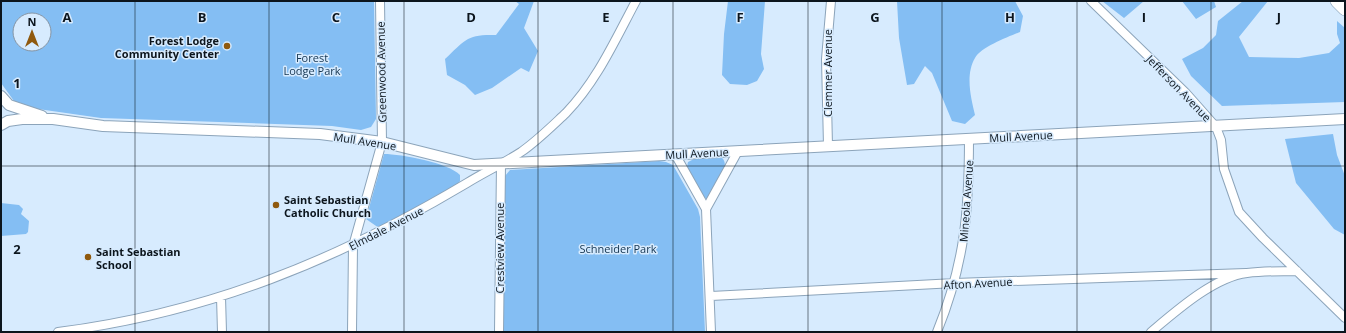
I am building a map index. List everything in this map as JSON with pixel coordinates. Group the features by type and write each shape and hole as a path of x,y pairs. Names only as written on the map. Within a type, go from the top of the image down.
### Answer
{"main road":[{"path":"1337,1 1345,9"}],"street":[{"name":"Greenwood Avenue","path":"352,332 353,246 382,142 380,1"},
{"name":"Elmdale Avenue","path":"58,332 90,330 221,297 284,275 353,246 418,212 501,164 534,142 567,112 598,71 636,1"},
{"name":"Clemmer Avenue","path":"828,146 826,59 831,1"},
{"name":"Jefferson Avenue","path":"1091,1 1185,92 1216,127 1221,140 1224,169 1239,212 1263,238 1345,318"},
{"name":"Mull Avenue","path":"1,96 9,106 53,120"},
{"name":"Mull Avenue","path":"1,125 8,121 22,119 53,120 103,126 320,134 382,142 474,165 501,164 533,160 1216,127 1345,119"},
{"name":"Mineola Avenue","path":"937,332 955,283 967,220 969,138"},
{"path":"706,209 738,151"},
{"path":"675,154 706,209 711,296 711,332"},
{"name":"Crestview Avenue","path":"499,332 501,164"},
{"name":"Afton Avenue","path":"711,296 955,283 1297,270"},
{"path":"1150,332 1184,305 1212,286 1246,273"},
{"path":"221,297 222,332"}],"green space":[{"name":"Forest Lodge Park","path":"1,1 374,1 376,119 371,127 361,130 332,126 101,118 24,107 14,101 1,83"},
{"path":"515,1 534,1 524,28 538,51 529,72 521,68 492,88 475,95 465,85 447,75 445,59 457,47 472,37 496,35 519,4"},
{"path":"728,1 765,1 761,54 764,69 757,81 747,85 730,84 722,75 724,34"},
{"path":"897,1 1015,1 1023,16 1020,32 989,46 975,58 970,72 970,86 975,115 965,124 952,121 932,73 925,66 914,84 907,85 899,38"},
{"path":"1102,1 1144,1 1124,18"},
{"path":"1182,1 1214,1 1216,7 1196,19"},
{"path":"1243,1 1268,1 1239,37 1249,57 1299,58 1329,53 1340,43 1337,34 1337,21 1345,28 1345,102 1222,106 1191,76 1182,59 1203,48 1216,35 1218,21"},
{"path":"1333,134 1337,155 1345,176 1345,235 1334,229 1296,183 1285,139"},
{"path":"384,154 413,157 436,163 460,175 460,181 457,185 379,228 366,219"},
{"path":"722,158 725,167 717,184 707,199 704,197 690,176 687,166 688,162 694,159"},
{"name":"Schneider Park","path":"659,161 673,165 698,209 700,217 705,332 503,332 505,176 510,170"},
{"path":"1,203 19,205 23,209 21,214 29,221 28,232 26,234 1,236"}],"place":[{"name":"Forest Lodge Community Center","path":"227,46"},
{"name":"Saint Sebastian Catholic Church","path":"276,205"},
{"name":"Saint Sebastian School","path":"88,257"}]}
